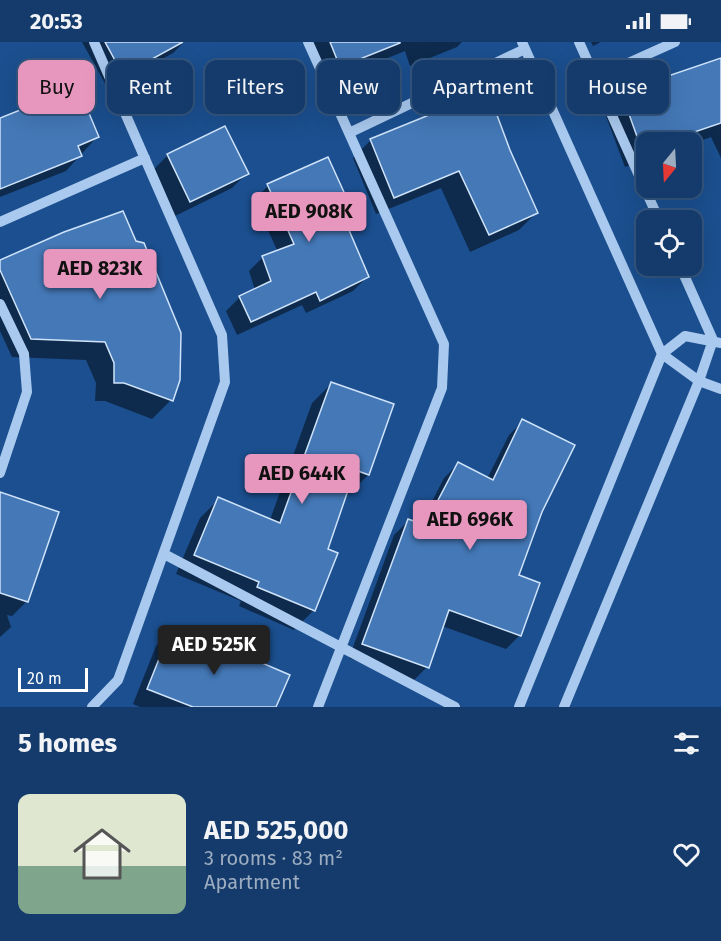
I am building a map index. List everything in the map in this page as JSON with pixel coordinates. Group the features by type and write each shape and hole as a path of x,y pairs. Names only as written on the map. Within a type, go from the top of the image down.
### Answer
{"street":[{"path":"92,707 118,680 225,382 222,335 94,42"},
{"path":"308,42 444,344 442,388 318,707"},
{"path":"579,42 587,60"},
{"path":"635,60 675,42"},
{"path":"349,133 523,45 662,354 699,381 721,389"},
{"path":"611,114 654,210"},
{"path":"0,222 145,158"},
{"path":"685,276 717,341"},
{"path":"0,304 24,354 27,392 0,474"},
{"path":"519,707 662,354 685,336 717,341"},
{"path":"564,707 717,341"},
{"path":"164,554 455,707"}],"building":[{"path":"105,42 183,42 150,60 115,60"},
{"path":"330,42 400,42 358,60 337,60"},
{"path":"721,58 721,123 694,132 636,134 629,114 669,114 669,76"},
{"path":"18,111 18,114 89,114 99,137 78,146 82,156 0,189 0,118"},
{"path":"431,114 497,114 538,213 489,235 459,171 394,198 370,139"},
{"path":"225,126 249,174 190,202 167,154"},
{"path":"328,157 353,212 343,216 369,277 320,301 316,292 251,322 239,296 271,281 262,256 294,244 267,184"},
{"path":"123,211 136,241 144,243 181,333 180,380 173,401 124,383 114,383 114,363 105,342 31,339 0,270 0,260 64,232"},
{"path":"331,382 394,404 369,475 355,470 328,549 338,553 315,611 257,587 259,582 194,555 218,497 280,523"},
{"path":"522,419 575,445 542,512 519,575 540,583 521,636 449,610 429,668 362,644 408,519 425,525 458,462 493,480"},
{"path":"0,492 59,512 28,602 0,593"},
{"path":"171,629 238,655 239,653 290,675 276,707 193,707 147,689"}]}
